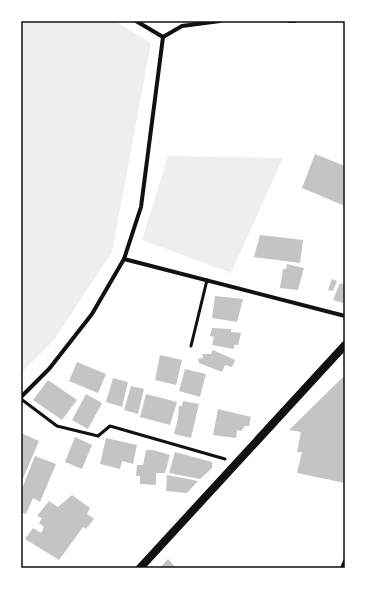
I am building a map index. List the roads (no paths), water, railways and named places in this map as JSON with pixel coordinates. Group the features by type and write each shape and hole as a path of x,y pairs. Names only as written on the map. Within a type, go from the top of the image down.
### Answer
{"main road":[{"path":"140,568 345,345"}],"street":[{"path":"136,21 163,37"},
{"path":"163,37 182,26 220,21"},
{"path":"289,21 294,21"},
{"path":"21,398 49,369 92,314 124,259 141,207 163,37"},
{"path":"124,259 345,316"},
{"path":"342,568 345,561"}],"lane":[{"path":"191,346 207,280"},
{"path":"21,398 57,426 98,436 110,426 225,458"}]}
